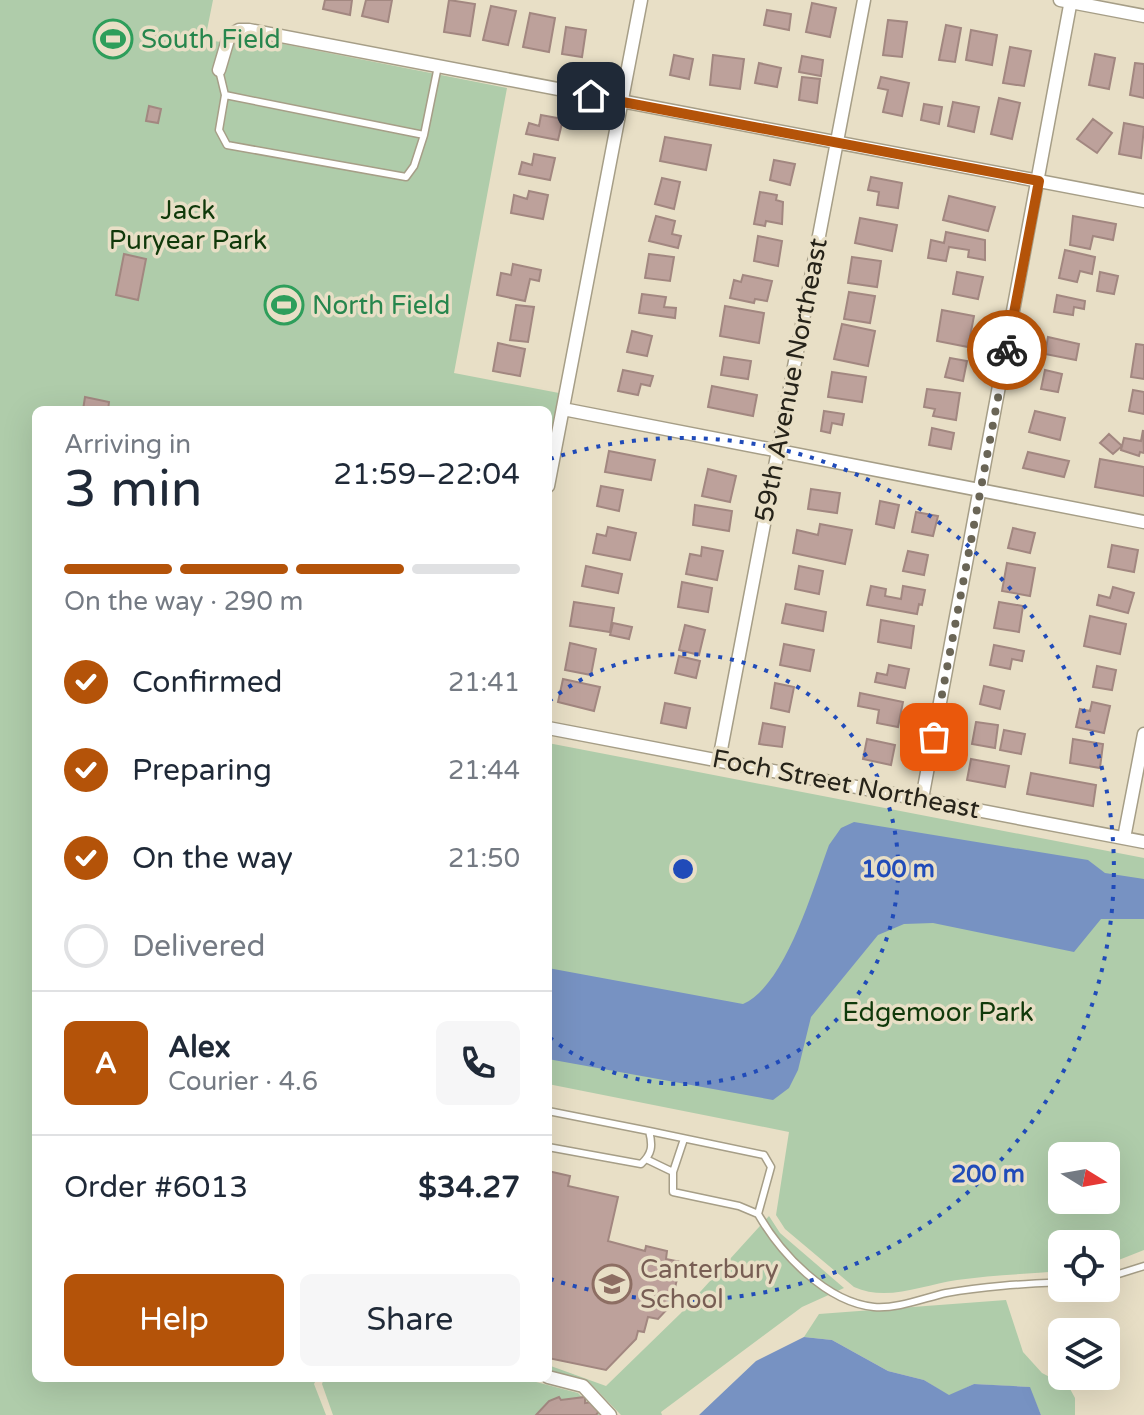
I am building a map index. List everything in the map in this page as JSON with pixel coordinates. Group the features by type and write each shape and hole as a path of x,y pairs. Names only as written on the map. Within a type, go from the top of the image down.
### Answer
{"street":[{"path":"552,465 641,0"},
{"name":"59th Avenue Northeast","path":"719,760 864,0"},
{"path":"922,799 1039,181 1067,1 1144,16"},
{"path":"219,70 229,36 239,30 1144,201"},
{"path":"563,409 1144,522"},
{"name":"Foch Street Northeast","path":"552,729 1144,842"},
{"path":"1124,838 1144,734"},
{"path":"552,1378 583,1386 610,1415"}],"lane":[{"path":"219,70 225,95 219,130 227,145 406,177 414,166 424,135 438,66"},
{"path":"225,95 424,135"},
{"path":"552,1112 764,1155 771,1167 758,1214"},
{"path":"552,1148 641,1164 652,1144 649,1131"},
{"path":"684,1139 673,1172 673,1192 739,1206 758,1214 768,1231 804,1270 842,1296 861,1304 877,1307 949,1293 1048,1283"},
{"path":"646,1159 673,1172"},
{"path":"1120,1277 1144,1266"}],"green space":[{"name":"Jack Puryear Park","path":"0,0 213,0 207,30 214,41 234,44 241,37 248,37 507,88 454,373 559,393 552,429 552,406 32,406 32,1382 315,1382 326,1415 0,1415"},
{"name":"Edgemoor Park","path":"552,744 1144,858 1144,1250 1120,1259 1120,1230 1048,1230 1048,1272 970,1278 879,1293 854,1287 785,1229 776,1215 789,1132 552,1085"},
{"path":"769,1216 780,1233 844,1288 802,1307 661,1412 662,1415 621,1415 589,1382 552,1371 552,1366 606,1386 681,1313"},
{"path":"1006,1300 1023,1352 1048,1376 1048,1390 1071,1390 1075,1398 1075,1415 1041,1415 1029,1387 974,1384 949,1396 924,1380 888,1371 832,1340 804,1337 819,1314"},
{"path":"536,1382 578,1393 600,1415 333,1415 322,1384"}],"water":[{"path":"854,822 1088,860 1105,873 1144,879 1144,919 1101,919 1074,952 933,923 904,924 878,935 811,1017 798,1070 789,1088 773,1100 552,1060 552,969 743,1004 758,993 785,957 829,845 841,828"},
{"path":"804,1337 832,1340 888,1371 924,1380 949,1395 974,1384 1030,1387 1041,1415 699,1415 756,1361"}],"building":[{"path":"325,0 352,0 350,15 323,9"},
{"path":"366,0 392,0 388,22 362,16"},
{"path":"449,0 475,4 470,36 444,32"},
{"path":"812,3 836,8 830,37 806,32"},
{"path":"491,6 516,11 508,45 483,40"},
{"path":"767,10 791,14 789,30 764,25"},
{"path":"530,13 555,18 549,52 523,47"},
{"path":"888,20 907,22 902,57 883,55"},
{"path":"946,25 961,28 955,62 939,60"},
{"path":"566,27 586,30 582,57 562,54"},
{"path":"971,30 997,35 992,65 966,60"},
{"path":"1010,47 1031,51 1024,86 1003,83"},
{"path":"1095,54 1115,58 1109,89 1089,85"},
{"path":"674,55 693,59 689,79 670,75"},
{"path":"713,55 744,59 740,89 710,85"},
{"path":"802,56 823,60 821,76 799,72"},
{"path":"759,63 781,68 777,87 755,83"},
{"path":"1135,63 1144,64 1144,98 1130,95"},
{"path":"802,77 820,79 817,103 799,100"},
{"path":"881,77 909,83 902,116 883,112 888,90 878,88"},
{"path":"999,98 1020,103 1012,139 991,134"},
{"path":"953,102 979,107 974,132 948,126"},
{"path":"924,104 942,107 939,124 921,120"},
{"path":"149,106 161,109 158,123 146,121"},
{"path":"541,115 563,119 558,140 526,134 529,123 539,126"},
{"path":"1093,119 1112,133 1097,153 1077,139"},
{"path":"1124,123 1144,127 1141,158 1119,154"},
{"path":"665,137 711,145 706,170 660,161"},
{"path":"534,154 555,158 550,180 519,174 522,162 532,165"},
{"path":"774,160 795,164 790,185 770,180"},
{"path":"871,177 902,183 898,208 877,205 879,192 868,190"},
{"path":"662,178 680,182 674,209 655,204"},
{"path":"529,191 548,195 543,219 511,213 514,195 527,199"},
{"path":"760,192 777,195 776,200 783,202 782,224 766,221 765,226 754,224"},
{"path":"949,196 995,207 988,231 943,220"},
{"path":"656,216 675,221 672,234 681,236 678,248 649,241"},
{"path":"1073,216 1116,224 1113,240 1093,236 1090,249 1070,245"},
{"path":"860,218 897,225 892,251 855,243"},
{"path":"946,232 985,240 985,260 968,257 969,250 949,247 946,261 928,258 931,240 944,243"},
{"path":"758,236 782,241 778,266 754,261"},
{"path":"1065,250 1095,257 1092,274 1080,271 1077,282 1059,278"},
{"path":"124,254 146,259 138,300 116,295"},
{"path":"649,254 674,257 670,281 645,278"},
{"path":"852,257 881,261 877,287 848,283"},
{"path":"513,264 541,270 539,281 530,279 525,301 497,295 501,273 511,275"},
{"path":"957,272 983,277 978,299 953,294"},
{"path":"1100,272 1118,276 1114,294 1097,291"},
{"path":"743,275 772,281 767,301 755,299 754,303 730,298 734,280 741,282"},
{"path":"849,292 875,296 870,323 844,319"},
{"path":"642,294 666,297 664,307 676,308 675,318 639,313"},
{"path":"1057,295 1085,301 1084,309 1074,307 1073,315 1054,312"},
{"path":"516,305 534,307 528,342 510,340"},
{"path":"725,306 764,313 759,343 720,336"},
{"path":"942,310 974,316 968,347 937,341"},
{"path":"842,324 875,331 868,366 834,359"},
{"path":"632,331 652,336 647,356 627,352"},
{"path":"1048,337 1079,344 1076,360 1045,354"},
{"path":"498,343 525,349 520,376 493,371"},
{"path":"1136,344 1144,345 1144,379 1131,377"},
{"path":"724,357 751,361 748,379 721,375"},
{"path":"950,358 967,361 963,381 945,377"},
{"path":"623,370 653,376 650,386 641,384 638,395 618,391"},
{"path":"1045,370 1062,374 1058,392 1041,389"},
{"path":"832,372 866,377 862,402 828,397"},
{"path":"712,386 757,395 753,416 708,407"},
{"path":"927,389 960,393 956,420 933,416 935,409 924,407"},
{"path":"1133,390 1144,392 1144,414 1129,411"},
{"path":"85,397 109,402 108,406 84,406"},
{"path":"824,411 844,414 842,425 832,423 830,433 821,431"},
{"path":"1035,411 1065,418 1060,440 1029,432"},
{"path":"932,428 954,433 951,449 929,445"},
{"path":"1143,430 1144,453 1140,452 1139,456 1121,450 1124,438 1141,441"},
{"path":"1109,434 1122,446 1113,454 1100,443"},
{"path":"609,451 655,460 651,480 605,472"},
{"path":"1028,452 1069,461 1064,477 1023,468"},
{"path":"1100,459 1144,467 1144,496 1095,487"},
{"path":"708,469 736,476 730,502 702,496"},
{"path":"601,486 623,490 619,511 597,506"},
{"path":"811,489 840,493 837,513 808,509"},
{"path":"880,501 899,505 894,528 876,524"},
{"path":"695,505 732,511 729,531 693,525"},
{"path":"916,512 938,516 933,536 912,532"},
{"path":"820,524 852,530 845,564 793,553 797,530 818,535"},
{"path":"608,527 636,533 630,560 593,553 597,534 606,536"},
{"path":"1013,528 1035,533 1030,553 1008,548"},
{"path":"1112,545 1138,550 1134,572 1108,567"},
{"path":"702,547 723,551 717,580 686,574 690,554 701,556"},
{"path":"908,551 928,555 924,575 903,571"},
{"path":"1007,563 1035,568 1030,596 1002,591"},
{"path":"586,566 622,574 618,593 582,586"},
{"path":"799,566 823,571 819,594 795,589"},
{"path":"682,582 712,588 708,612 678,607"},
{"path":"871,586 886,589 885,596 901,599 903,586 925,590 922,605 919,604 917,614 867,605"},
{"path":"1113,587 1134,593 1128,613 1097,605 1099,595 1110,598"},
{"path":"574,602 614,608 610,632 570,626"},
{"path":"999,602 1023,606 1019,632 994,628"},
{"path":"786,604 826,612 823,631 782,623"},
{"path":"1090,616 1126,624 1120,654 1084,646"},
{"path":"881,620 914,626 911,648 878,642"},
{"path":"613,623 632,627 629,639 610,635"},
{"path":"685,625 705,630 699,655 679,650"},
{"path":"570,643 596,649 591,675 565,670"},
{"path":"784,644 814,650 810,671 780,665"},
{"path":"994,645 1024,651 1022,661 1012,659 1010,669 990,665"},
{"path":"679,656 700,661 696,678 675,673"},
{"path":"889,665 909,669 905,688 875,682 877,673 887,675"},
{"path":"1097,666 1116,670 1112,690 1093,687"},
{"path":"563,679 600,687 594,711 558,702"},
{"path":"775,683 794,687 789,712 771,708"},
{"path":"984,686 1004,691 1000,709 980,704"},
{"path":"860,693 903,702 898,727 877,723 879,710 858,706"},
{"path":"1092,702 1110,706 1104,733 1076,727 1080,709 1090,711"},
{"path":"665,703 690,708 686,728 661,723"},
{"path":"976,722 998,725 995,748 972,744"},
{"path":"763,723 785,727 782,747 759,744"},
{"path":"1004,730 1025,734 1021,754 1000,750"},
{"path":"867,739 895,745 891,765 863,759"},
{"path":"1073,739 1103,744 1100,768 1070,763"},
{"path":"971,759 1009,766 1005,787 967,780"},
{"path":"1031,773 1096,785 1093,806 1027,794"},
{"name":"Canterbury School","path":"552,1172 570,1176 568,1186 618,1197 608,1241 645,1251 646,1246 667,1251 666,1259 681,1262 671,1305 658,1319 648,1317 644,1332 638,1331 636,1339 606,1370 552,1359"},
{"path":"559,1397 561,1400 585,1397 585,1403 592,1402 601,1409 596,1415 536,1415 549,1401"}],"way so far":[{"path":"934,737 1007,350"}],"place":[{"name":"South Field","path":"113,39"},
{"name":"North Field","path":"284,305"},
{"name":"Canterbury School","path":"612,1284"}],"route":[{"path":"591,96 1039,181 1007,350"}]}
